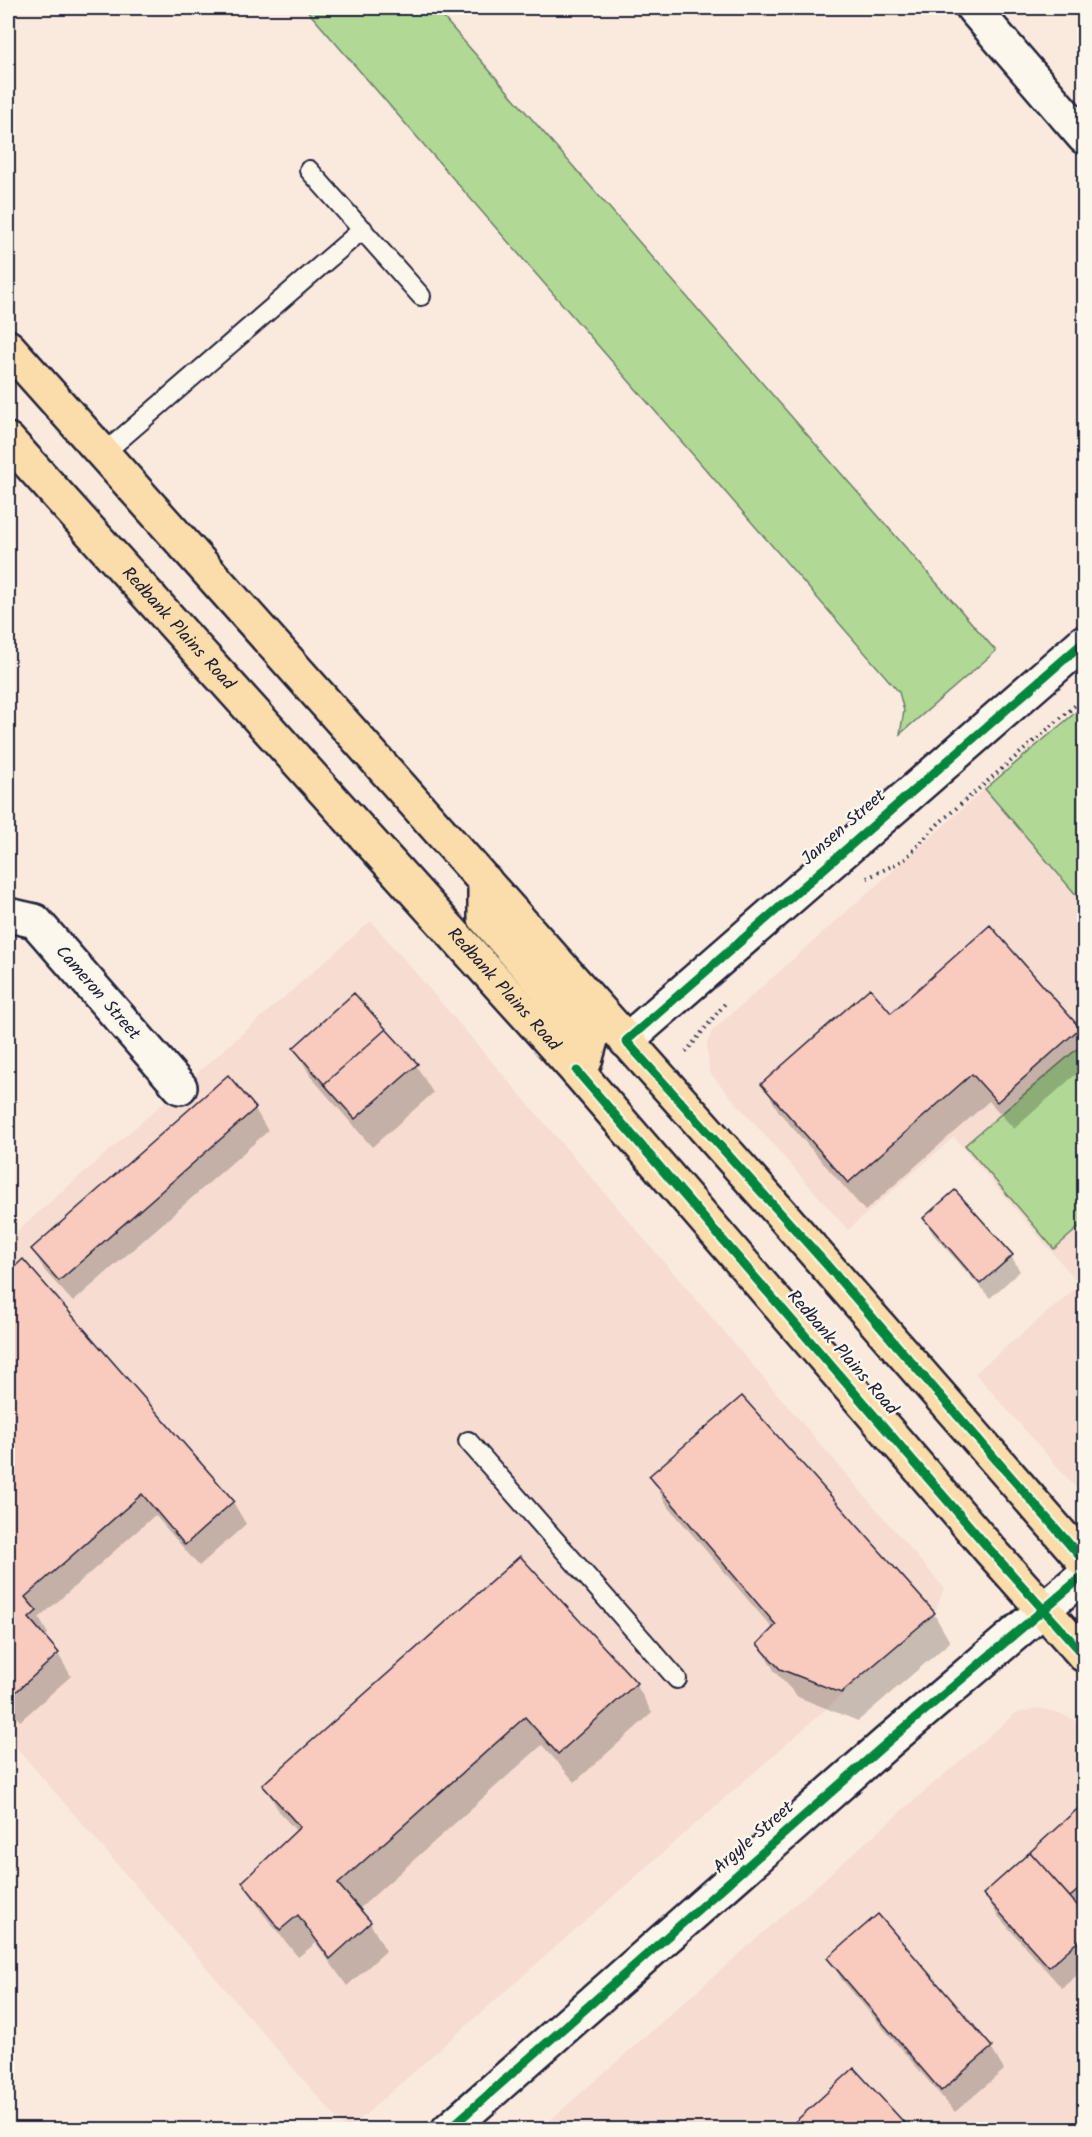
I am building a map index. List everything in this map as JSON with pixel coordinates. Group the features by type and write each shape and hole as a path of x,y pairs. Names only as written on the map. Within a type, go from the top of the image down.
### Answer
{"main road":[{"path":"8,347 826,1264 1084,1561"},
{"name":"Redbank Plains Road","path":"8,440 577,1071 1084,1655"},
{"path":"485,881 485,918 591,1040 585,1061 577,1071"}],"street":[{"path":"973,8 1084,137"},
{"name":"Jansen Street","path":"626,1041 1084,642"},
{"name":"Cameron Street","path":"8,917 35,921 180,1087"},
{"name":"Argyle Street","path":"447,2130 890,1741 1084,1575"}],"lane":[{"path":"309,170 421,296"},
{"path":"103,454 363,230"},
{"path":"468,1441 677,1679"}],"path":[{"path":"865,879 904,860 939,823 1084,698"},
{"path":"686,1052 728,999"}],"shaded area":[{"path":"985,789 1084,904 1084,1497 975,1373 1080,1285 954,1137 848,1230 709,1072 707,1044 712,1031"},
{"path":"371,921 944,1588 935,1613 349,2129 346,2129 8,1738 8,1239"},
{"path":"1038,1708 1057,1712 1074,1720 1084,1732 1084,2129 539,2130 1016,1713"}],"green space":[{"path":"305,8 435,8 996,651 900,734 904,711 899,692"},
{"path":"1082,707 1078,748 1084,756 1084,904 985,789"},
{"path":"1084,1043 1084,1223 1054,1249 965,1145"}],"building":[{"path":"990,925 1080,1028 997,1102 972,1074 848,1183 761,1084 870,988 891,1013"},
{"path":"354,993 386,1029 324,1084 293,1048"},
{"path":"386,1029 418,1064 355,1119 324,1084"},
{"path":"228,1075 256,1108 59,1281 31,1249"},
{"path":"955,1190 1013,1255 980,1284 923,1218"},
{"path":"23,1259 234,1501 185,1545 142,1494 25,1597 37,1611 29,1618 59,1653 8,1699 8,1273"},
{"path":"742,1396 935,1613 841,1693 780,1669 757,1644 776,1625 649,1476"},
{"path":"520,1556 637,1683 558,1754 525,1717 338,1884 371,1922 330,1959 298,1915 280,1930 242,1882 300,1827 262,1785"},
{"path":"1084,1803 1084,1885 1070,1897 1030,1852"},
{"path":"1030,1852 1084,1913 1084,1936 1049,1967 983,1894"},
{"path":"878,1914 992,2047 941,2091 827,1958"},
{"path":"854,2068 911,2130 786,2130"}],"cycle path":[{"path":"1084,642 626,1041 826,1264 1084,1561"},
{"path":"577,1071 990,1550 1084,1655"},
{"path":"448,2130 889,1741 1084,1575"}]}
